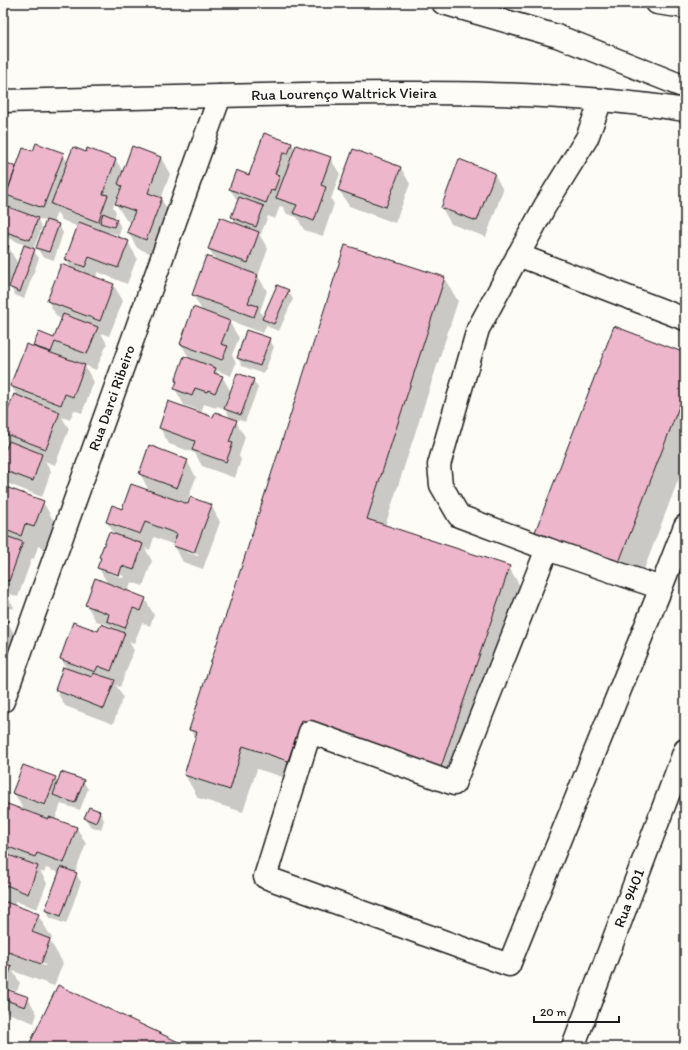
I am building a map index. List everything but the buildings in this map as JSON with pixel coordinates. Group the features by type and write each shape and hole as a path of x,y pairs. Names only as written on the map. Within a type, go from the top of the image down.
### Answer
{"main road":[{"path":"443,3 557,36 685,87"},
{"path":"657,3 685,7"},
{"name":"Rua Lourenço Waltrick Vieira","path":"3,101 401,92 496,94 601,100 685,110"},
{"name":"Rua Darci Ribeiro","path":"3,701 220,96"},
{"path":"601,100 587,138 545,206 478,329 439,465 441,485 460,516 547,549 661,588"},
{"path":"518,255 685,319"},
{"path":"547,549 454,784 310,732 265,877 509,965 685,526"},
{"name":"Rua 9401","path":"573,1047 685,750"}]}
